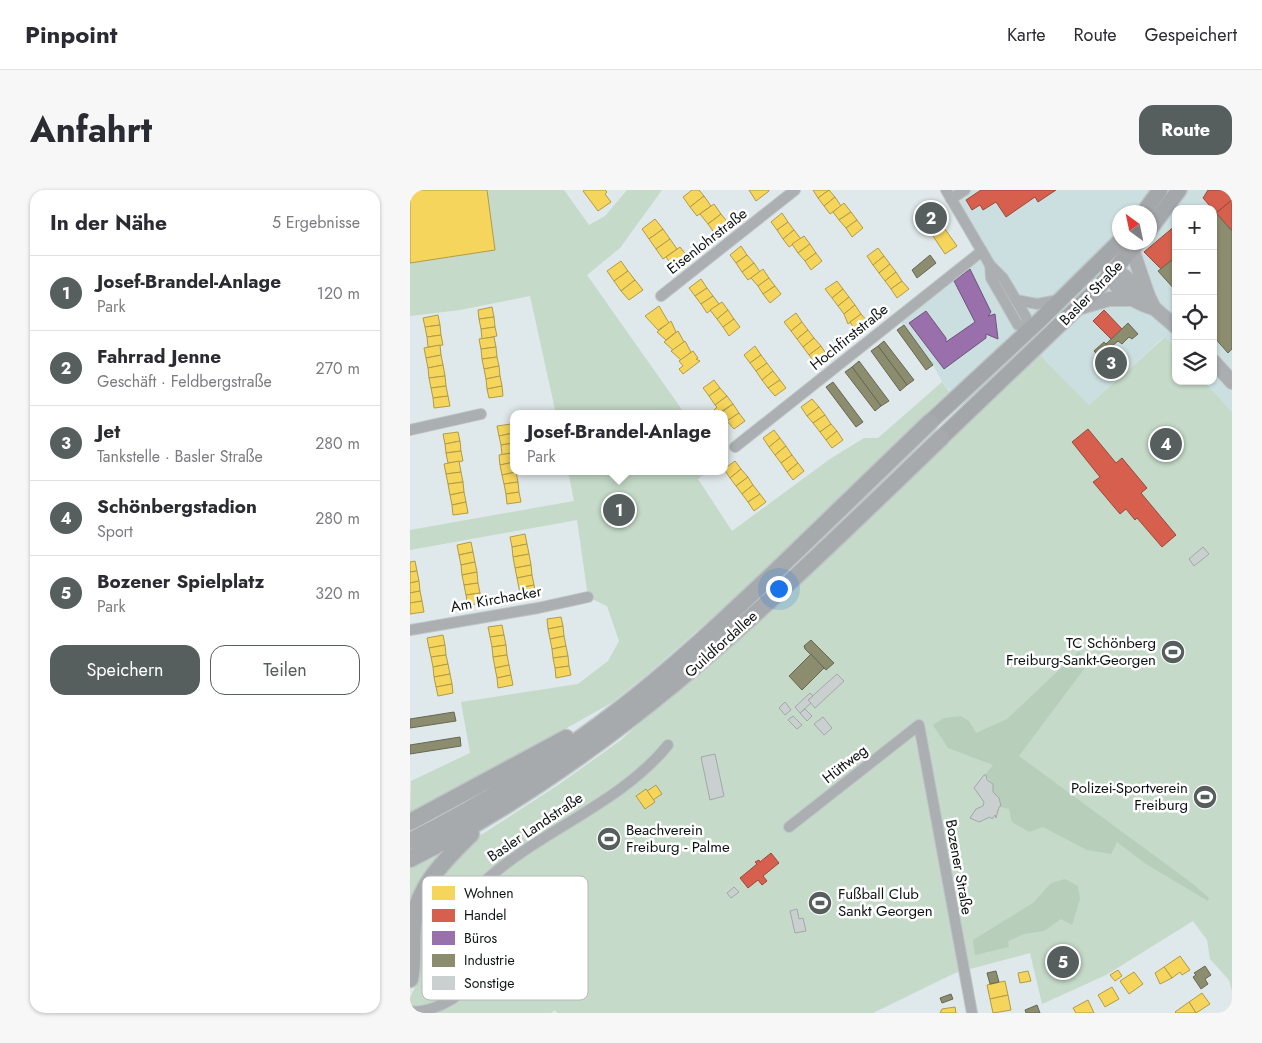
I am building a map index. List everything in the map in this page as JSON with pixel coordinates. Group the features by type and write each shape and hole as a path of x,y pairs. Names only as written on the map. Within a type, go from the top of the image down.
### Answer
{"highway":[{"name":"Guildfordallee","path":"410,841 461,816 538,768 621,709 670,668 746,599 930,422"},
{"name":"Guildfordallee","path":"410,859 487,818 607,738 714,653 941,438"},
{"path":"410,822 621,709"},
{"path":"433,876 441,864 487,818"},
{"path":"410,980 413,926 422,891"}],"main road":[{"path":"1149,205 1160,190"},
{"path":"1157,220 1179,190"},
{"name":"Basler Straße","path":"1029,330 1099,262 1120,250"},
{"name":"Basler Straße","path":"1042,343 1112,273 1126,250"},
{"path":"1132,250 1145,301"},
{"path":"1099,262 1112,273 1123,275 1145,301 1172,323"},
{"path":"1078,308 1109,299 1145,301"},
{"path":"1029,330 1042,343"},
{"name":"Guildfordallee","path":"930,422 1029,330"},
{"name":"Guildfordallee","path":"941,438 1042,343"},
{"path":"1217,365 1232,382"}],"street":[{"name":"Eisenlohrstraße","path":"661,296 795,190"},
{"path":"965,190 948,195 990,265 1003,278 1026,317 1029,330"},
{"name":"Hochfirststraße","path":"735,448 982,251"},
{"path":"990,265 991,278 1018,325 1029,330"},
{"path":"1016,300 1037,304 1049,303 1063,298"},
{"path":"410,430 481,414"},
{"name":"Am Kirchacker","path":"410,630 588,597"},
{"name":"Hüttweg","path":"789,827 919,725"},
{"name":"Bozener Straße","path":"919,725 972,1013"},
{"name":"Basler Landstraße","path":"492,876 629,782 654,762 668,745"},
{"name":"Basler Landstraße","path":"410,1011 424,1012 450,1000"}],"shaded area":[{"path":"968,190 1232,190 1232,412 1208,385 1217,385 1217,205 1172,205 1172,346 1164,337 1089,405 1044,359 971,414 942,382 933,365 898,318 983,251 953,200"}],"green space":[{"path":"487,190 564,190 589,225 605,216 627,190 662,190 620,248 587,275 682,410 555,410 530,296 460,310 410,316 410,263 495,250"},
{"path":"1165,337 1172,345 1172,385 1208,385 1232,412 1232,991 1229,980 1210,959 1207,940 1193,921 1106,975 1042,1004 1030,953 955,973 873,1013 557,1013 555,1010 551,1013 410,1013 410,998 416,985 419,964 418,948 422,920 422,1000 588,1000 588,876 439,876 461,848 558,785 621,740 1037,352 1089,405"},
{"path":"942,382 952,395 754,585 735,598 613,702 410,816 411,781 470,753 461,702 578,684 608,661 619,641 607,606 588,597 577,520 410,550 410,530 574,501 569,475 703,475 698,479 732,531 830,459 864,438 878,438"},
{"path":"1079,651 1087,665 1019,756 1193,884 1209,898 1208,901 1146,864 1117,842 1111,854 1087,850 1043,827 1029,832 1012,822 1009,809 1001,807 999,798 993,792 993,784 985,775 993,765 948,748 933,725 944,718 961,716 969,721 976,733 1007,719"},
{"path":"440,855 431,876 422,876 422,895 410,922 410,869"},
{"path":"1065,879 1078,886 1080,899 1072,925 1061,919 1044,931 1024,934 1008,941 1009,947 975,955 973,940 1033,903 1051,883"}],"building: Wohnen":[{"path":"410,190 487,190 495,250 410,263"},
{"path":"605,190 607,192 605,194 611,202 598,211 583,191"},
{"path":"692,190 699,190 704,196 690,207 683,197"},
{"path":"749,190 769,190 769,191 756,201"},
{"path":"813,190 829,190 818,198"},
{"path":"829,190 835,197 824,206 818,198"},
{"path":"704,196 711,206 697,216 690,207"},
{"path":"835,197 841,206 830,214 824,206"},
{"path":"844,203 851,212 839,220 833,212"},
{"path":"928,203 942,225 931,233 916,212"},
{"path":"714,204 721,214 708,224 700,214"},
{"path":"851,212 857,220 846,228 839,220"},
{"path":"782,213 788,222 777,230 771,222"},
{"path":"721,214 729,224 715,234 708,224"},
{"path":"655,219 663,229 649,239 642,229"},
{"path":"857,220 863,228 852,237 846,228"},
{"path":"788,222 794,230 783,239 777,230"},
{"path":"942,225 957,246 945,254 931,233"},
{"path":"663,229 670,239 656,249 649,239"},
{"path":"794,230 801,239 789,247 783,239"},
{"path":"804,236 810,244 798,253 792,244"},
{"path":"670,239 677,249 663,259 656,249"},
{"path":"810,244 816,253 805,261 798,253"},
{"path":"741,246 747,255 736,263 730,255"},
{"path":"680,247 688,257 674,268 666,257"},
{"path":"878,248 884,256 873,265 867,256"},
{"path":"816,253 822,261 811,270 805,261"},
{"path":"747,255 754,263 742,272 736,263"},
{"path":"884,256 890,264 879,273 873,265"},
{"path":"621,261 628,271 614,281 607,271"},
{"path":"754,263 760,272 748,280 742,272"},
{"path":"890,264 896,272 885,281 879,273"},
{"path":"763,269 769,278 758,286 751,278"},
{"path":"628,271 635,280 621,291 614,281"},
{"path":"896,272 902,281 891,289 885,281"},
{"path":"769,278 775,286 763,294 758,286"},
{"path":"701,279 707,288 695,296 689,288"},
{"path":"635,280 643,290 629,300 621,291"},
{"path":"837,281 843,289 832,298 825,289"},
{"path":"902,281 909,289 897,298 891,289"},
{"path":"775,286 781,294 770,303 763,294"},
{"path":"707,288 713,296 701,304 695,296"},
{"path":"843,289 849,297 838,306 832,298"},
{"path":"713,296 719,304 707,313 701,304"},
{"path":"849,297 855,305 844,314 838,306"},
{"path":"722,302 728,310 717,319 710,310"},
{"path":"855,305 861,314 848,324 844,314"},
{"path":"659,306 669,323 658,330 645,316"},
{"path":"492,307 494,317 479,319 478,310"},
{"path":"728,310 734,319 723,327 717,319"},
{"path":"796,313 802,322 791,331 784,322"},
{"path":"861,314 868,322 856,331 850,322"},
{"path":"438,315 440,325 425,327 423,318"},
{"path":"494,317 495,327 481,329 479,319"},
{"path":"734,319 740,327 729,336 723,327"},
{"path":"671,321 676,332 666,340 657,332"},
{"path":"802,322 808,330 797,339 791,331"},
{"path":"440,325 441,335 427,337 425,327"},
{"path":"495,327 497,336 482,339 481,329"},
{"path":"808,330 814,338 803,347 797,339"},
{"path":"678,331 684,342 673,350 664,342"},
{"path":"441,335 443,345 428,347 427,337"},
{"path":"494,337 496,347 481,349 479,339"},
{"path":"814,338 821,346 809,355 803,347"},
{"path":"685,341 691,352 681,360 671,351"},
{"path":"440,345 441,355 426,358 424,348"},
{"path":"755,346 761,355 750,363 744,355"},
{"path":"821,346 827,355 815,363 809,355"},
{"path":"496,347 497,357 482,359 481,349"},
{"path":"693,351 698,358 696,359 700,361 683,374 679,369 683,366 679,361"},
{"path":"441,355 443,365 428,368 426,358"},
{"path":"761,355 767,363 756,371 750,363"},
{"path":"497,357 499,366 484,369 482,359"},
{"path":"767,363 773,371 762,380 756,371"},
{"path":"443,365 445,376 429,378 428,368"},
{"path":"499,366 500,376 486,379 484,369"},
{"path":"773,371 780,380 768,388 762,380"},
{"path":"445,376 446,386 431,388 429,378"},
{"path":"500,376 502,386 487,389 486,379"},
{"path":"714,380 720,388 709,396 703,388"},
{"path":"780,380 786,388 775,396 768,388"},
{"path":"446,386 448,396 433,398 431,388"},
{"path":"502,386 503,396 489,398 487,389"},
{"path":"720,388 727,396 715,405 709,396"},
{"path":"448,396 450,406 434,408 433,398"},
{"path":"727,396 733,404 723,410 714,410 717,407 715,405"},
{"path":"812,399 819,407 807,416 801,407"},
{"path":"733,404 739,413 728,420 728,410 725,410"},
{"path":"819,407 825,415 813,423 807,416"},
{"path":"739,413 745,421 734,429 728,420"},
{"path":"825,415 831,424 820,432 813,423"},
{"path":"510,424 510,434 499,436 497,426"},
{"path":"831,424 837,431 826,440 820,432"},
{"path":"774,430 780,438 769,447 763,438"},
{"path":"837,431 843,440 832,448 826,440"},
{"path":"458,432 460,441 445,444 443,434"},
{"path":"510,434 510,444 501,445 499,436"},
{"path":"780,438 786,446 775,455 769,447"},
{"path":"460,441 461,451 446,453 445,444"},
{"path":"510,444 510,453 502,455 501,445"},
{"path":"786,446 792,455 781,463 775,455"},
{"path":"461,451 463,461 448,463 446,453"},
{"path":"510,453 510,463 500,465 499,455"},
{"path":"792,455 798,463 787,472 781,463"},
{"path":"459,461 461,472 446,474 444,464"},
{"path":"735,461 741,469 730,478 728,466"},
{"path":"510,463 510,473 502,475 500,465"},
{"path":"798,463 804,471 793,480 787,472"},
{"path":"741,469 748,477 736,486 730,478"},
{"path":"461,472 463,482 448,484 446,474"},
{"path":"510,473 510,475 517,475 518,482 504,484 502,475"},
{"path":"748,477 753,485 742,494 736,486"},
{"path":"463,482 464,492 450,495 448,484"},
{"path":"518,482 519,492 506,494 504,484"},
{"path":"753,485 760,494 748,502 742,494"},
{"path":"464,492 466,502 452,505 450,495"},
{"path":"519,492 521,502 507,504 506,494"},
{"path":"760,494 766,502 754,511 748,502"},
{"path":"466,502 468,513 453,515 452,505"},
{"path":"525,534 527,544 512,547 510,537"},
{"path":"471,542 473,552 459,555 457,545"},
{"path":"527,544 529,554 513,557 512,547"},
{"path":"473,552 475,562 461,565 459,555"},
{"path":"529,554 531,565 515,568 513,557"},
{"path":"415,561 417,571 410,572 410,562"},
{"path":"475,562 477,572 462,575 461,565"},
{"path":"531,565 532,575 517,578 515,568"},
{"path":"417,571 419,581 410,583 410,572"},
{"path":"477,572 478,583 464,585 462,575"},
{"path":"532,575 534,585 519,588 517,578"},
{"path":"419,581 420,591 410,593 410,583"},
{"path":"478,583 480,593 466,595 464,585"},
{"path":"534,585 536,596 521,598 519,588"},
{"path":"420,591 422,601 410,603 410,593"},
{"path":"480,593 482,603 468,605 466,595"},
{"path":"422,601 424,612 410,614 410,603"},
{"path":"561,617 563,626 548,629 547,619"},
{"path":"502,625 504,635 490,637 488,627"},
{"path":"563,626 564,636 550,639 548,629"},
{"path":"443,635 445,645 429,648 427,638"},
{"path":"504,635 506,645 492,647 490,637"},
{"path":"564,636 566,646 552,649 550,639"},
{"path":"445,645 446,655 431,657 429,648"},
{"path":"506,645 507,655 493,657 492,647"},
{"path":"566,646 568,656 553,658 552,649"},
{"path":"446,655 448,664 433,667 431,657"},
{"path":"507,655 509,665 495,668 493,657"},
{"path":"568,656 569,666 555,668 553,658"},
{"path":"448,664 450,674 434,677 433,667"},
{"path":"509,665 511,675 497,678 495,668"},
{"path":"569,666 571,675 556,678 555,668"},
{"path":"450,674 452,684 436,687 434,677"},
{"path":"511,675 513,685 498,688 497,678"},
{"path":"452,684 453,693 438,696 436,687"},
{"path":"656,785 662,794 653,800 647,791"},
{"path":"646,789 655,802 645,809 636,796"},
{"path":"1180,956 1190,970 1182,975 1180,972 1172,978 1164,967"},
{"path":"1164,967 1172,978 1160,984 1155,973"},
{"path":"1118,970 1122,976 1115,981 1110,975"},
{"path":"1028,971 1031,981 1020,983 1018,973"},
{"path":"1134,972 1143,984 1129,994 1120,981"},
{"path":"1005,981 1008,995 990,999 987,985"},
{"path":"1112,987 1119,999 1105,1007 1098,995"},
{"path":"1202,993 1210,1004 1196,1013 1189,1002"},
{"path":"1008,995 1011,1010 993,1013 990,999"},
{"path":"1088,1000 1094,1013 1076,1013 1073,1008"},
{"path":"1189,1002 1196,1013 1175,1012"},
{"path":"955,1007 956,1013 940,1013 942,1009"}],"building: Handel":[{"path":"981,190 1056,190 1038,202 1035,197 1006,217 996,202 983,210 980,205 972,210 966,200"},
{"path":"1208,190 1232,190 1232,200 1217,212 1217,205 1209,205 1203,198"},
{"path":"1232,200 1232,231 1217,214"},
{"path":"1172,228 1172,260 1161,269 1144,252 1146,250 1157,250 1157,241"},
{"path":"1104,310 1122,329 1112,340 1093,321"},
{"path":"1088,429 1116,463 1122,458 1147,488 1141,493 1176,535 1162,547 1137,518 1135,520 1126,509 1120,514 1093,482 1100,477 1072,442"},
{"path":"771,853 779,863 763,876 767,881 762,885 758,880 748,888 740,878 757,864 755,862 759,860 760,862"}],"building: Büros":[{"path":"970,269 991,312 988,316 995,314 998,339 986,334 986,338 944,369 909,323 926,311 946,338 946,342 975,322 954,281"}],"building: Industrie":[{"path":"1217,214 1232,231 1232,349 1228,353 1217,341"},
{"path":"930,255 936,263 917,278 912,270"},
{"path":"1172,260 1172,287 1158,271"},
{"path":"1128,323 1138,334 1132,339 1129,337 1122,344 1118,341 1110,348 1106,344"},
{"path":"904,325 933,365 926,370 897,330"},
{"path":"884,341 914,380 907,385 878,346"},
{"path":"1104,342 1113,351 1103,361 1094,351"},
{"path":"878,346 907,385 900,391 871,351"},
{"path":"859,361 889,401 881,406 852,367"},
{"path":"852,367 881,406 875,411 845,372"},
{"path":"833,382 863,422 856,427 826,387"},
{"path":"811,640 834,663 826,670 805,649 804,646"},
{"path":"811,654 824,668 802,690 789,676"},
{"path":"454,712 456,721 410,728 410,719"},
{"path":"460,737 461,746 410,754 410,745"},
{"path":"1205,966 1211,975 1205,979 1208,984 1201,989 1193,977 1196,975 1194,973"},
{"path":"996,971 999,982 990,984 987,973"},
{"path":"951,994 953,999 942,1003 940,998"},
{"path":"1037,1005 1040,1013 1026,1013 1025,1010"}],"building: Sonstige":[{"path":"1203,547 1209,554 1194,566 1189,559"},
{"path":"837,674 844,681 815,708 808,700"},
{"path":"810,693 813,696 808,700 811,703 800,713 795,707"},
{"path":"785,702 791,710 785,715 779,708"},
{"path":"805,709 812,716 807,721 800,713"},
{"path":"793,716 802,725 797,729 788,720"},
{"path":"823,717 832,728 824,735 814,724"},
{"path":"715,754 724,796 710,800 701,757"},
{"path":"984,775 993,784 993,792 999,798 1001,806 996,818 995,815 992,819 990,817 979,822 970,818 976,809 983,806 984,802 974,788"},
{"path":"734,887 739,892 731,898 727,893"},
{"path":"797,909 799,919 803,918 806,931 795,933 790,911"}],"place":[{"name":"Fahrrad Jenne","path":"931,218"},
{"name":"Jet","path":"1111,363"},
{"name":"Schönbergstadion","path":"1166,444"},
{"name":"Josef-Brandel-Anlage","path":"619,510"},
{"name":"TC Schönberg Freiburg-Sankt-Georgen","path":"1173,652"},
{"name":"Polizei-Sportverein Freiburg","path":"1205,797"},
{"name":"Beachverein Freiburg - Palme","path":"609,839"},
{"name":"Fußball Club Sankt Georgen","path":"820,903"},
{"name":"Bozener Spielplatz","path":"1063,962"}]}
